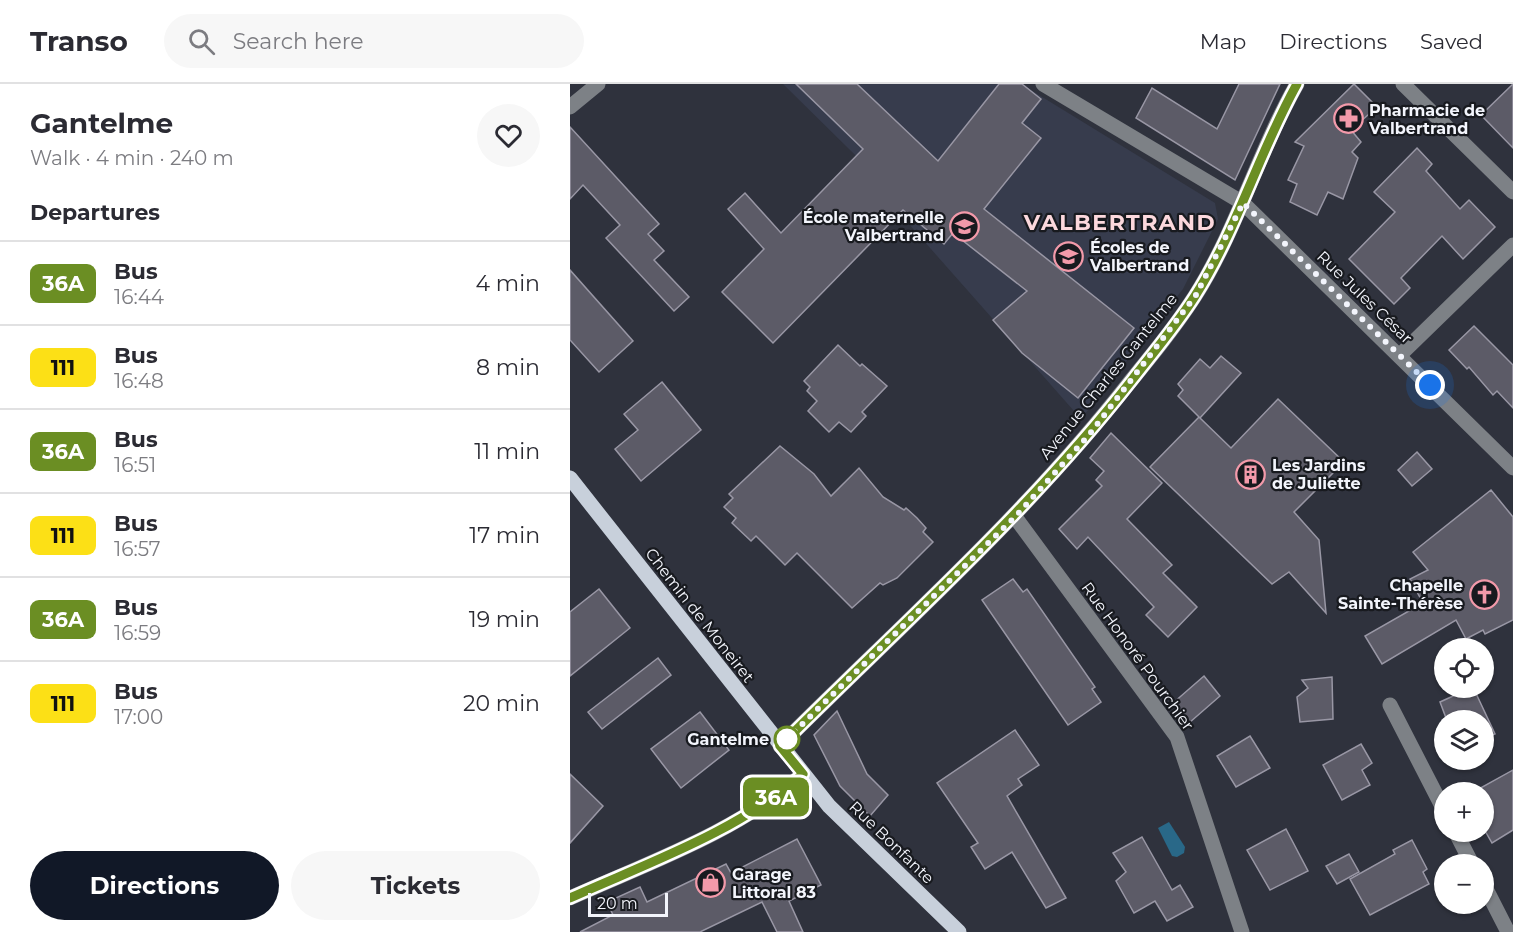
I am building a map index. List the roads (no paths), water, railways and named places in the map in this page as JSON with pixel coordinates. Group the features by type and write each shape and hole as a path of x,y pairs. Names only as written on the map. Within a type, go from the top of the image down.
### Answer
{"main road":[{"name":"Chemin de Moneiret","path":"570,478 803,774"},
{"name":"Rue Bonfante","path":"803,774 837,815 959,932"}],"street":[{"path":"570,107 598,84"},
{"name":"Rue Jules César","path":"1043,84 1243,203 1513,468"},
{"name":"Avenue Charles Gantelme","path":"780,746 1015,517 1089,435 1196,295 1243,203 1298,84"},
{"path":"1404,84 1513,192"},
{"path":"1400,355 1513,245"},
{"name":"Rue Honoré Pourchier","path":"1015,517 1177,737 1242,932"},
{"path":"1390,705 1434,791"},
{"path":"570,898 710,835 778,796 803,774"},
{"path":"1494,905 1508,932"}],"water":[{"path":"1169,822 1185,847 1184,853 1177,857 1172,856 1158,828"}],"place":[{"name":"Pharmacie de Valbertrand","path":"1348,119"},
{"name":"École maternelle Valbertrand","path":"965,226"},
{"name":"Écoles de Valbertrand","path":"1069,256"},
{"name":"Les Jardins de Juliette","path":"1251,474"},
{"name":"Chapelle Sainte-Thérèse","path":"1484,594"},
{"name":"Gantelme","path":"787,739"},
{"name":"Garage Littoral 83","path":"711,883"}],"district":[{"name":"VALBERTRAND","path":"1120,222"}]}
